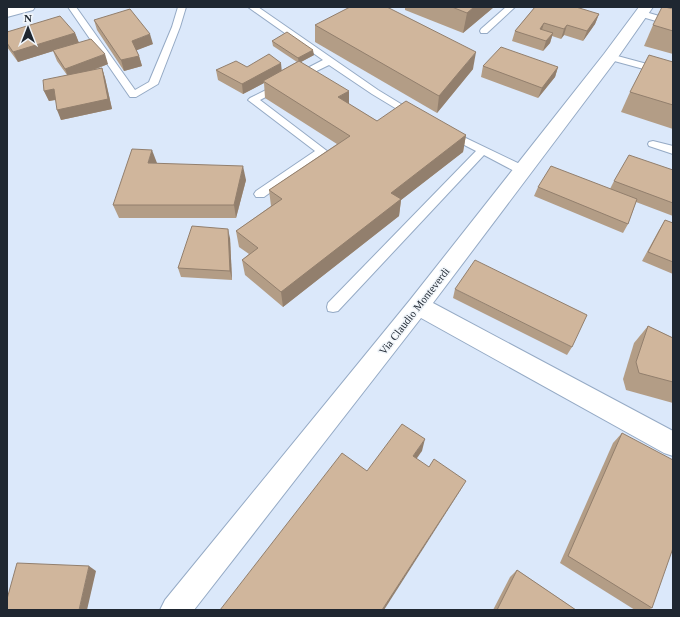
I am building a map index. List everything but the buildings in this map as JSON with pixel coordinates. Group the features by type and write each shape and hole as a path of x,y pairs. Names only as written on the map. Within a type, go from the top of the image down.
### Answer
{"street":[{"path":"7,12 28,7"},
{"name":"Via Claudio Monteverdi","path":"174,610 418,306 644,11"},
{"path":"418,306 673,444"}],"lane":[{"path":"72,7 133,95 153,84 176,28 182,7"},
{"path":"252,7 375,92 422,119"},
{"path":"484,31 511,7"},
{"path":"644,11 673,23"},
{"path":"610,57 673,74"},
{"path":"260,194 322,151 253,100 329,60"},
{"path":"436,126 522,170"},
{"path":"653,144 673,150"},
{"path":"333,307 483,150"}]}
